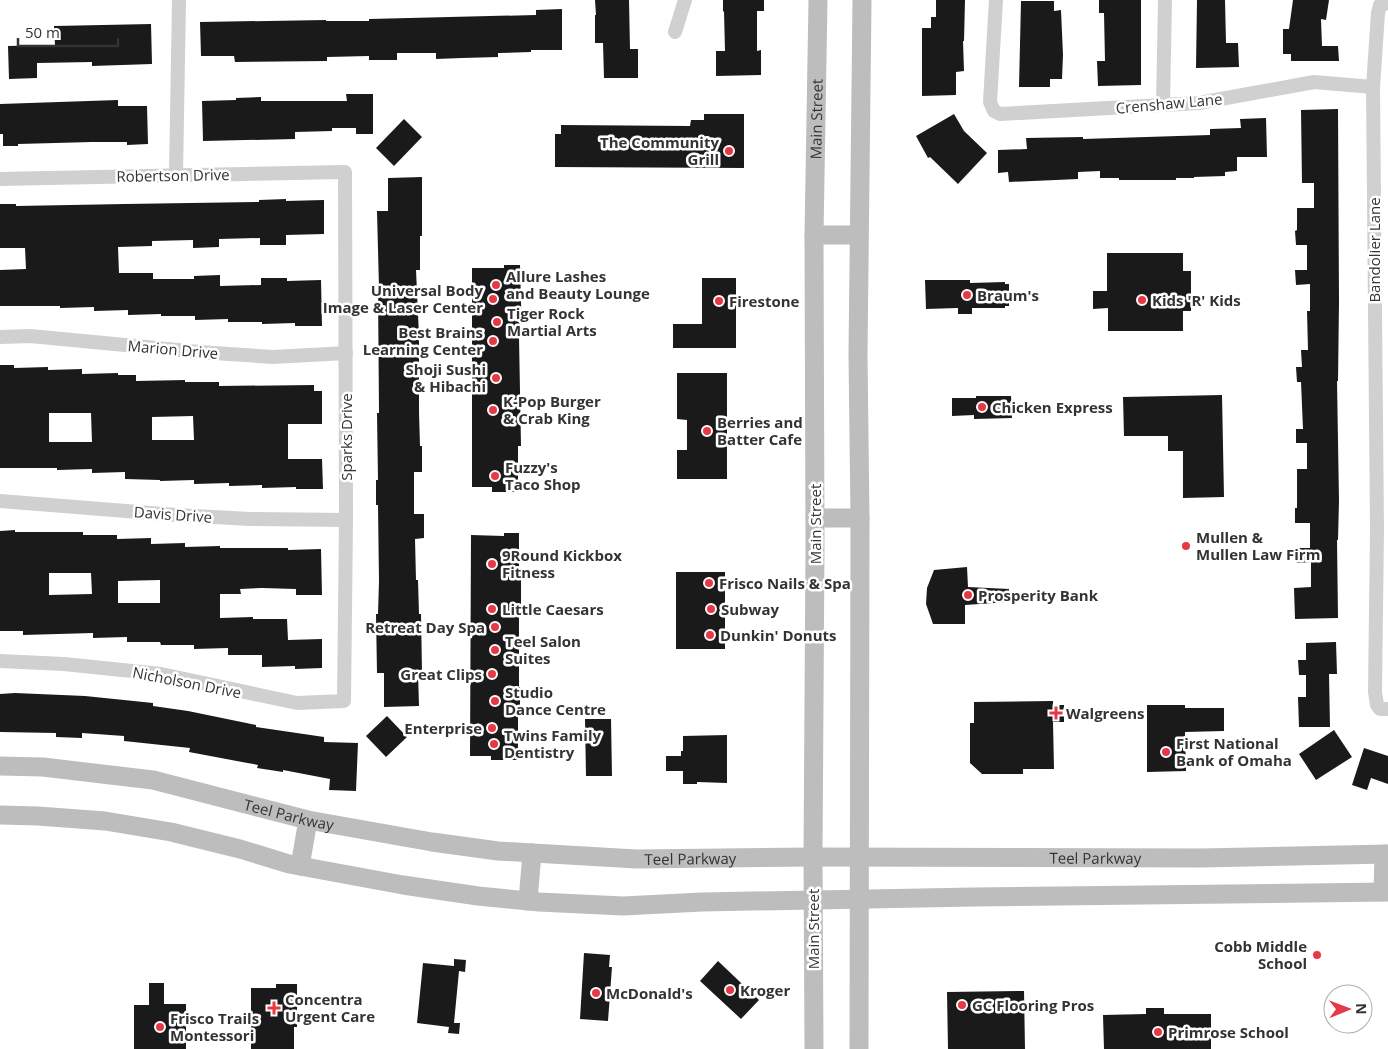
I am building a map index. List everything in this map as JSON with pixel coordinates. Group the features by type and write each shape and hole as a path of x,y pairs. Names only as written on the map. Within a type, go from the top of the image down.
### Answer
{"main road":[{"name":"Main Street","path":"814,1049 812,857 815,518 814,235 818,0"},
{"path":"859,1049 860,518 858,235 862,0"},
{"path":"814,235 858,235"},
{"path":"815,518 860,518"},
{"name":"Teel Parkway","path":"0,766 43,767 153,780 308,820 432,842 498,851 636,859 812,857 1202,858 1386,854"},
{"path":"0,815 86,820 152,829 231,847 300,866 403,885 478,896 528,901 623,906 702,902 859,899 1386,892 1386,854"},
{"path":"300,866 308,820"},
{"path":"528,901 532,853"}],"street":[{"path":"176,175 179,0"},
{"path":"675,32 685,0"},
{"name":"Crenshaw Lane","path":"996,0 990,102 994,111 1000,114 1200,103 1314,82 1373,87"},
{"path":"1163,105 1165,0"},
{"name":"Bandolier Lane","path":"1382,707 1375,692 1382,530 1373,87 1378,13 1384,4"},
{"name":"Robertson Drive","path":"0,180 345,172"},
{"name":"Sparks Drive","path":"344,701 346,520 345,172"},
{"name":"Marion Drive","path":"0,337 30,336 273,357 346,352"},
{"name":"Davis Drive","path":"0,501 176,515 250,519 346,520"},
{"name":"Nicholson Drive","path":"0,661 64,664 161,674 297,703 344,701"}],"building":[{"path":"595,0 629,0 630,49 638,49 638,78 604,78 603,43 595,43"},
{"path":"723,0 764,0 764,11 757,11 757,51 761,50 761,75 716,76 716,51 725,51"},
{"path":"936,0 965,0 964,71 956,72 956,95 922,96 922,28 931,28 931,17 936,17"},
{"path":"1099,0 1141,0 1141,85 1098,86 1097,61 1105,61 1104,13 1099,13"},
{"path":"1197,0 1225,0 1226,43 1238,43 1239,67 1196,68"},
{"path":"1293,0 1329,0 1326,20 1321,19 1322,46 1338,46 1339,61 1291,61 1291,54 1283,54 1283,29 1289,29"},
{"path":"1021,1 1054,1 1054,11 1061,10 1062,79 1050,79 1050,87 1019,87"},
{"path":"562,9 562,50 498,53 498,57 436,59 436,53 397,53 397,60 369,60 369,56 327,57 327,61 235,62 234,56 201,56 200,22 369,21 369,19 536,15 536,10"},
{"path":"151,24 152,64 92,66 92,62 37,63 37,78 9,79 8,46 55,45 54,26"},
{"path":"346,94 373,94 373,134 356,134 356,128 332,128 332,131 295,132 295,139 203,141 202,101 261,97 261,101 347,101"},
{"path":"118,100 118,106 147,106 148,144 127,145 127,142 92,142 3,146 3,134 0,134 0,104"},
{"path":"1338,109 1338,618 1295,619 1294,588 1311,587 1311,562 1297,563 1297,548 1310,548 1310,523 1295,523 1297,469 1307,469 1307,443 1296,443 1296,429 1303,429 1301,382 1297,382 1296,367 1302,367 1301,350 1308,350 1307,311 1310,311 1310,284 1296,285 1295,270 1307,270 1307,245 1296,245 1295,231 1297,230 1297,208 1314,208 1314,183 1302,183 1301,110"},
{"path":"704,114 744,114 744,168 555,167 555,134 561,134 561,125 690,126 691,120 704,120"},
{"path":"954,114 964,131 987,153 958,184 930,157 928,158 916,136"},
{"path":"1266,118 1267,157 1237,157 1237,171 1225,172 1225,176 1176,178 1176,180 1119,180 1119,178 1100,178 1100,171 1078,172 1078,179 1009,182 1008,172 998,173 998,150 1027,149 1026,138 1083,137 1083,139 1210,135 1210,129 1241,128 1240,119"},
{"path":"404,119 422,137 394,166 376,148"},
{"path":"422,177 420,270 416,270 422,472 414,472 414,514 424,514 424,538 415,539 416,580 418,580 419,614 421,614 422,672 418,672 419,706 384,707 384,673 377,673 376,614 378,614 379,581 378,505 376,505 376,480 378,480 377,413 379,413 377,211 388,211 388,178"},
{"path":"286,199 286,201 324,200 324,234 286,235 286,245 260,245 260,238 219,239 219,247 193,248 193,240 152,241 152,246 118,247 119,273 153,273 153,279 194,279 194,276 220,275 220,286 261,285 261,278 287,278 287,281 321,280 322,326 295,326 295,323 228,322 228,319 195,320 195,316 161,316 161,314 128,315 128,310 94,311 94,307 0,306 0,270 26,269 25,248 0,248 0,204 16,204 16,206 259,202 259,200"},
{"name":"Kids 'R' Kids","path":"1107,253 1183,253 1183,271 1191,271 1191,311 1183,311 1183,331 1108,331 1108,308 1093,309 1093,291 1107,291"},
{"path":"504,265 520,265 522,337 519,337 521,446 518,446 518,492 492,492 492,487 472,487 472,268 504,268"},
{"name":"Firestone","path":"702,278 736,278 736,348 673,348 673,324 702,324"},
{"name":"Braum's","path":"925,280 970,280 970,283 1005,282 1005,284 1009,284 1009,306 1005,306 1005,308 972,308 972,314 958,314 958,308 926,309"},
{"path":"0,365 14,365 14,368 48,367 48,370 82,369 82,374 118,373 118,375 136,375 136,381 185,380 185,382 219,382 219,386 314,385 314,391 322,391 322,424 288,424 288,459 322,459 323,489 296,489 296,487 262,488 262,485 229,486 229,483 194,484 194,480 125,479 125,472 92,473 92,469 0,468","holes":["49,413 91,413 92,442 49,442","193,416 194,440 152,440 152,417"]},
{"path":"677,373 727,373 727,479 677,479 677,450 687,450 687,420 677,419"},
{"path":"1222,395 1224,497 1183,498 1183,451 1168,451 1168,436 1124,436 1123,397"},
{"name":"Chicken Express","path":"976,396 1011,396 1012,418 974,419 974,415 952,416 952,398 976,398"},
{"path":"0,531 83,532 83,535 117,535 117,539 151,538 151,544 185,543 185,547 220,546 220,548 321,549 322,595 296,595 296,589 240,589 241,594 220,594 220,618 287,619 288,640 322,639 322,668 295,669 295,666 262,667 262,655 228,655 228,648 194,649 194,645 127,642 127,637 93,638 93,633 23,635 23,631 0,631","holes":["49,573 91,573 92,594 49,595","160,580 160,603 118,603 118,581"]},
{"path":"504,533 519,533 521,605 519,605 520,715 518,715 518,760 491,760 491,756 470,756 471,535 504,536"},
{"name":"Prosperity Bank","path":"967,567 968,587 1009,589 1009,602 965,605 965,624 933,624 926,604 927,588 934,570"},
{"path":"676,572 725,572 725,649 676,649"},
{"path":"1336,642 1337,674 1329,674 1330,727 1299,727 1298,697 1306,697 1306,675 1299,675 1298,660 1306,660 1306,643"},
{"path":"0,694 85,696 153,703 153,706 188,711 256,725 256,727 324,737 324,742 358,743 356,791 329,790 330,779 283,770 283,772 257,768 258,765 189,752 190,748 124,741 124,736 82,733 82,738 56,737 56,733 0,732"},
{"name":"Walgreens","path":"1053,701 1053,705 1064,705 1064,722 1053,722 1054,769 1023,769 1023,774 982,774 970,763 970,723 974,723 974,702"},
{"name":"First National Bank of Omaha","path":"1147,705 1185,705 1185,708 1224,708 1224,731 1185,732 1186,771 1147,772"},
{"path":"387,716 407,737 386,757 366,736"},
{"path":"585,719 611,719 612,776 586,776"},
{"path":"1334,730 1352,757 1316,780 1299,754"},
{"path":"727,735 727,783 697,782 697,784 683,784 683,771 666,771 666,756 681,756 683,736"},
{"path":"1364,748 1388,756 1388,784 1371,778 1367,790 1352,785"},
{"name":"McDonald's","path":"584,953 610,955 609,967 612,967 608,1021 580,1019"},
{"path":"454,959 466,960 465,972 459,971 454,1023 460,1023 459,1034 448,1033 449,1027 417,1023 423,963 454,966"},
{"name":"Kroger","path":"718,961 759,1000 741,1019 700,981"},
{"name":"Frisco Trails Montessori","path":"149,983 164,983 164,1004 186,1004 186,1049 134,1049 134,1005 149,1005"},
{"name":"Concentra Urgent Care","path":"276,984 297,984 297,1027 294,1027 294,1049 251,1049 251,988 276,988"},
{"path":"1024,991 1025,1049 948,1049 947,992"},
{"name":"Primrose School","path":"1146,1008 1164,1008 1164,1014 1211,1014 1211,1049 1104,1049 1103,1015 1146,1014"}],"place":[{"name":"The Community Grill","path":"729,151"},
{"name":"Allure Lashes and Beauty Lounge","path":"496,285"},
{"name":"Braum's","path":"967,295"},
{"name":"Universal Body Image & Laser Center","path":"493,299"},
{"name":"Kids 'R' Kids","path":"1142,300"},
{"name":"Firestone","path":"719,301"},
{"name":"Tiger Rock Martial Arts","path":"497,322"},
{"name":"Best Brains Learning Center","path":"493,341"},
{"name":"Shoji Sushi & Hibachi","path":"496,378"},
{"name":"Chicken Express","path":"982,407"},
{"name":"K-Pop Burger & Crab King","path":"493,410"},
{"name":"Berries and Batter Cafe","path":"707,431"},
{"name":"Fuzzy's Taco Shop","path":"495,476"},
{"name":"Mullen & Mullen Law Firm","path":"1186,546"},
{"name":"9Round Kickbox Fitness","path":"492,564"},
{"name":"Frisco Nails & Spa","path":"709,583"},
{"name":"Prosperity Bank","path":"968,595"},
{"name":"Little Caesars","path":"492,609"},
{"name":"Subway","path":"711,609"},
{"name":"Retreat Day Spa","path":"495,627"},
{"name":"Dunkin' Donuts","path":"710,635"},
{"name":"Teel Salon Suites","path":"495,650"},
{"name":"Great Clips","path":"492,674"},
{"name":"Studio Dance Centre","path":"495,701"},
{"name":"Walgreens","path":"1056,713"},
{"name":"Enterprise","path":"492,728"},
{"name":"Twins Family Dentistry","path":"494,744"},
{"name":"First National Bank of Omaha","path":"1166,752"},
{"name":"Cobb Middle School","path":"1317,955"},
{"name":"Kroger","path":"730,990"},
{"name":"McDonald's","path":"596,993"},
{"name":"GC Flooring Pros","path":"962,1005"},
{"name":"Concentra Urgent Care","path":"274,1008"},
{"name":"Frisco Trails Montessori","path":"160,1027"},
{"name":"Primrose School","path":"1158,1032"}]}
